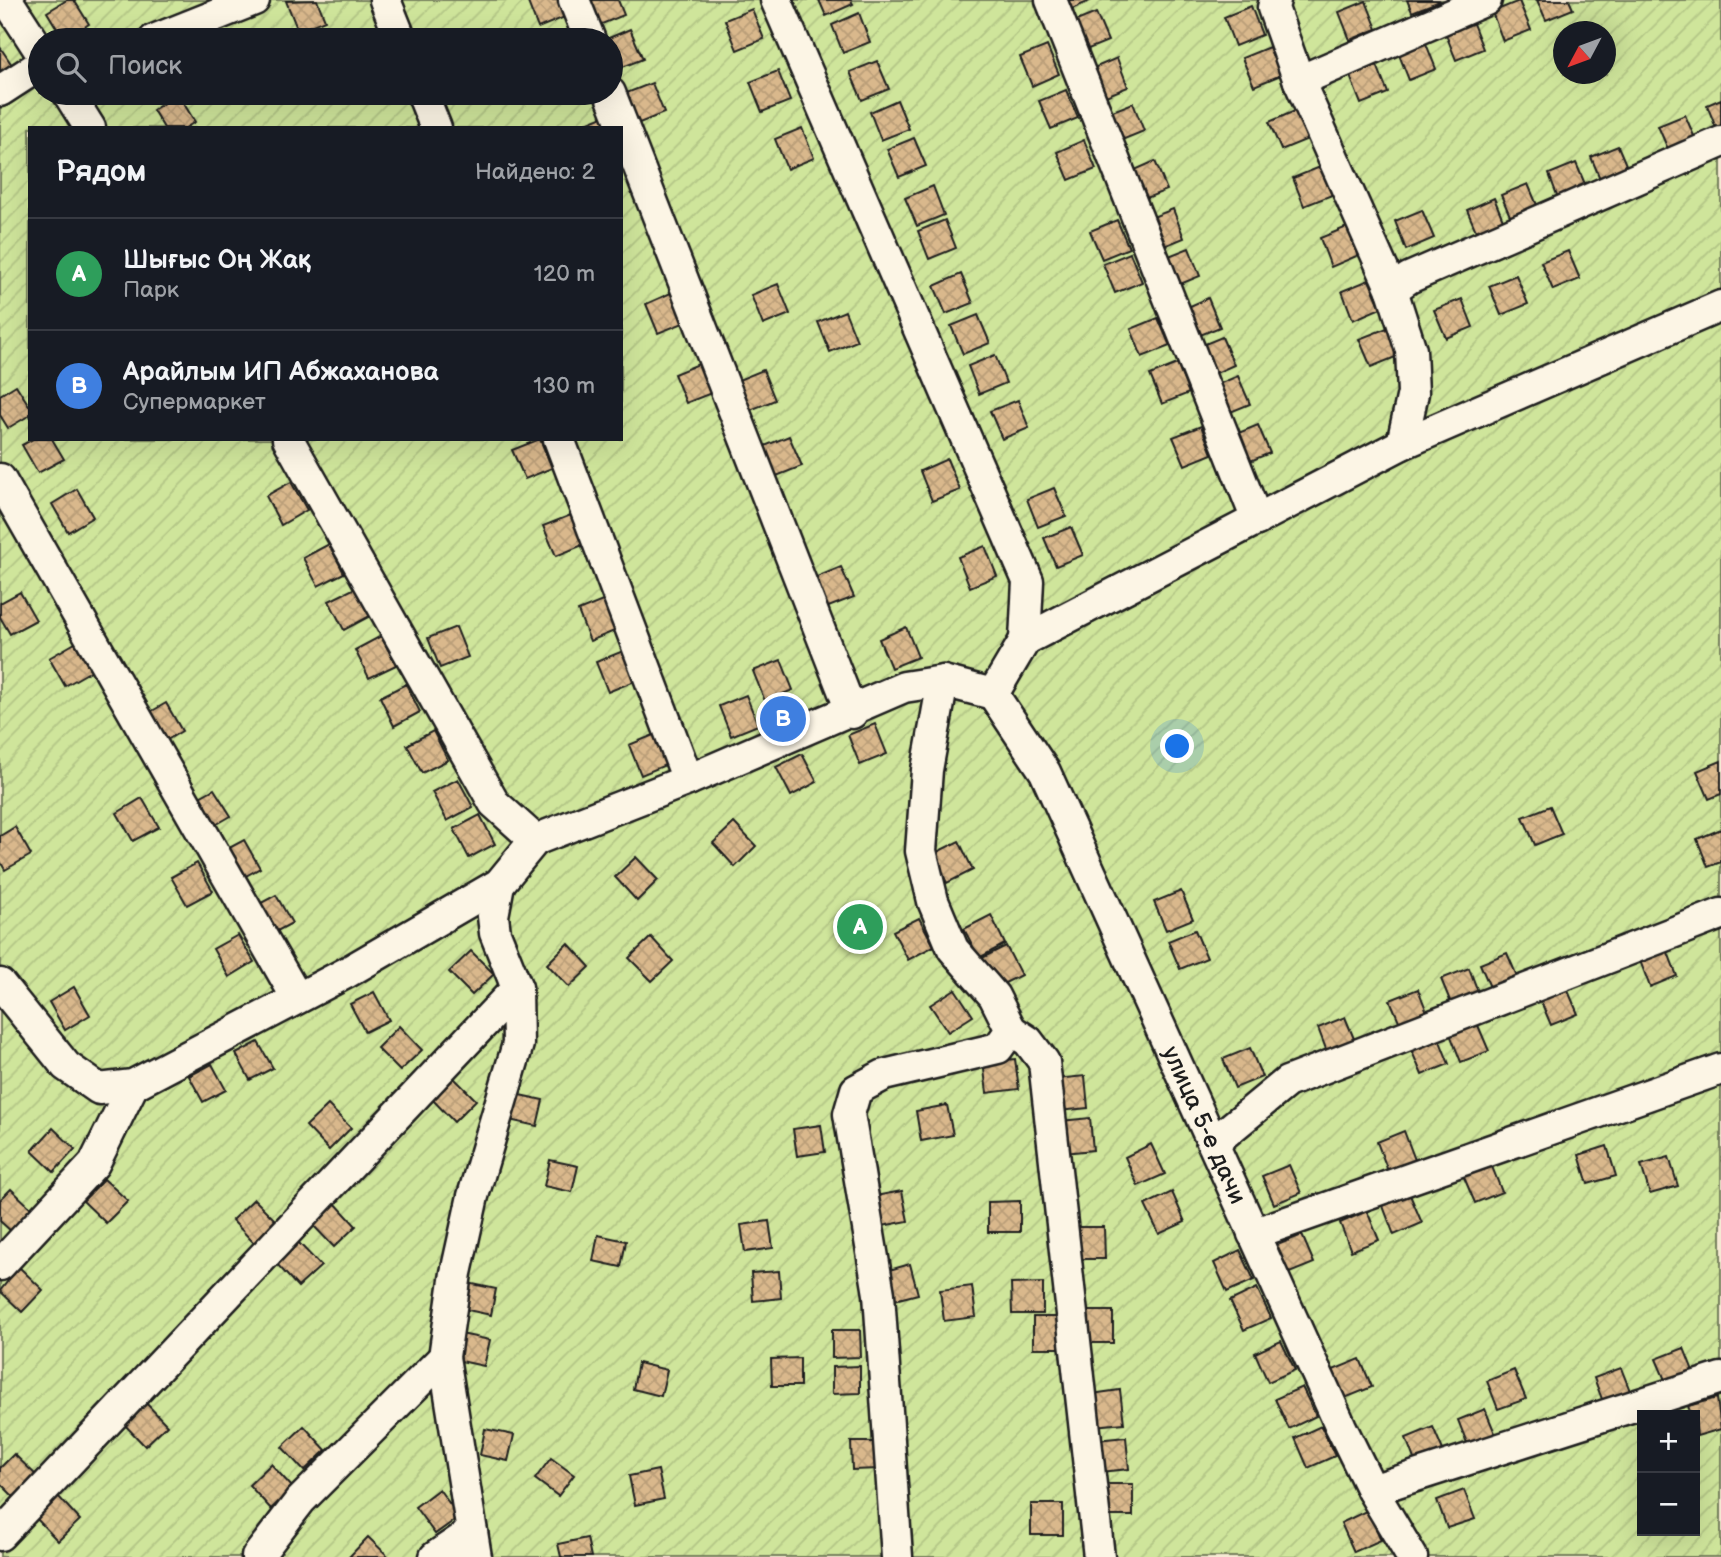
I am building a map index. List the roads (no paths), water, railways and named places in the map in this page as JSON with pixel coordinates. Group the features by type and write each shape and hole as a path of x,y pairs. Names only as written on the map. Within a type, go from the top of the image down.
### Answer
{"street":[{"path":"7,0 28,32"},
{"path":"184,28 254,0"},
{"path":"385,0 396,28"},
{"path":"574,0 585,28"},
{"path":"5,1001 66,1066 99,1089 133,1085 297,998 499,884 535,840 852,713 904,687 943,681 993,694 1025,640 1028,581 776,0"},
{"path":"1051,0 1257,520"},
{"path":"1275,0 1273,8 1299,81 1392,290 1411,350 1413,393 1402,444"},
{"path":"1299,81 1486,0"},
{"path":"0,92 28,73"},
{"path":"76,105 89,126"},
{"path":"427,105 435,126"},
{"path":"615,105 623,126"},
{"path":"623,126 852,713"},
{"path":"1392,290 1409,278 1721,142"},
{"path":"1025,640 1402,444 1721,306"},
{"path":"289,441 494,803 535,840"},
{"path":"560,441 688,780"},
{"path":"0,479 297,998"},
{"path":"943,681 927,770 921,851 933,901 953,949 994,996 1010,1030 1028,1041 1044,1062 1099,1557"},
{"name":"улица 5-е дачи","path":"993,694 1045,772 1253,1234 1372,1490 1412,1557"},
{"path":"435,1557 474,1544 444,1357 456,1273 473,1196 518,1044 517,988 495,933 493,916 499,884"},
{"path":"1213,1143 1287,1082 1721,914"},
{"path":"0,1535 517,988"},
{"path":"897,1557 879,1294 849,1114 856,1090 884,1075 998,1048 1010,1030"},
{"path":"1253,1234 1721,1069"},
{"path":"0,1265 94,1164 133,1085"},
{"path":"257,1557 300,1501 444,1357"},
{"path":"1372,1490 1721,1378"}],"place":[{"name":"Арайлым ИП Абжаханова","path":"783,719"},
{"name":"Шығыс Оң Жақ","path":"860,927"}]}
